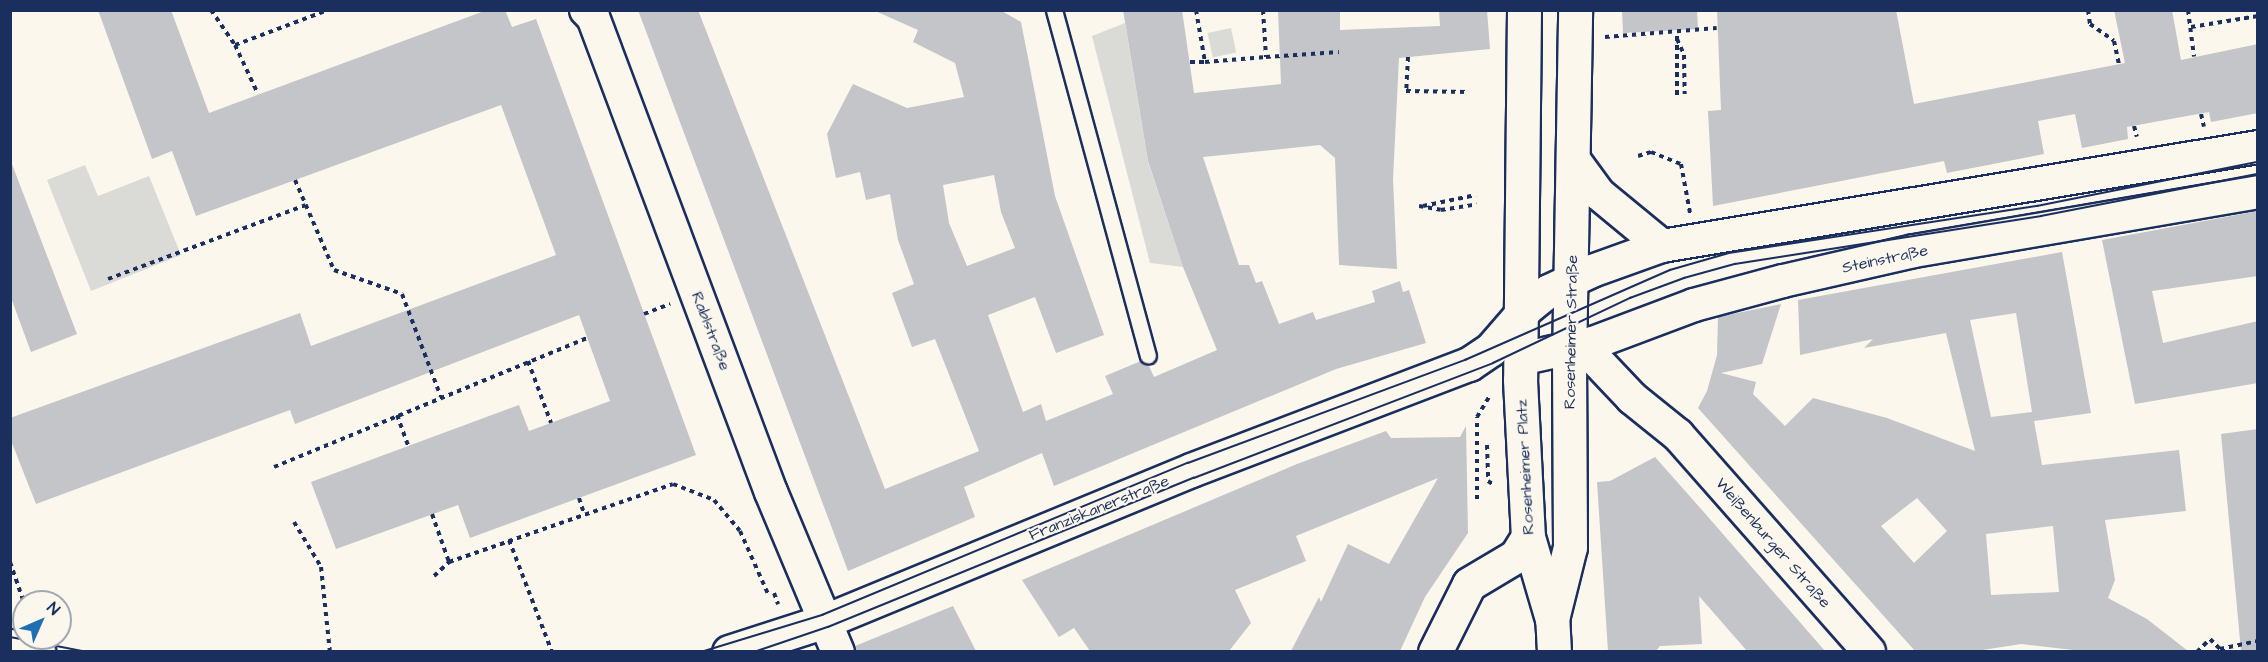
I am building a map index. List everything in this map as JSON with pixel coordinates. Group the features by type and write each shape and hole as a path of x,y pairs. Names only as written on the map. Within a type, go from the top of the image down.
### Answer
{"main road":[{"path":"1523,312 1524,10"},
{"name":"Rosenheimer Straße","path":"1554,651 1552,619 1570,547 1584,355 1572,281 1575,10"},
{"name":"Franziskanerstraße","path":"729,651 825,621 1191,470 1469,364 1491,349 1523,312"},
{"name":"Rosenheimer Platz","path":"1523,312 1521,359 1528,537 1552,619"},
{"name":"Franziskanerstraße","path":"1469,364 1521,359"},
{"path":"1435,651 1469,584 1516,556 1528,537"}],"street":[{"name":"Rablstraße","path":"586,10 593,17 771,492 838,651"},
{"path":"1523,312 1549,291 1623,257 1662,246 2258,147"},
{"path":"1574,160 1599,194 1662,246"},
{"name":"Steinstraße","path":"1521,359 1584,355 1694,305 1783,281 1914,252 2258,192"},
{"name":"Weißenburger Straße","path":"1584,355 1678,435 1869,651"}],"lane":[{"path":"1054,10 1149,355"}],"path":[{"path":"212,10 235,45 258,94"},
{"path":"235,45 328,10"},
{"path":"1196,10 1205,62"},
{"path":"1263,10 1266,57"},
{"path":"2088,10 2090,24 2115,40 2119,64"},
{"path":"2188,10 2194,57"},
{"path":"2191,27 2258,16"},
{"path":"1598,37 1677,33 1717,28"},
{"path":"1677,33 1677,95"},
{"path":"1677,38 1684,55 1685,94"},
{"path":"1190,62 1339,52"},
{"path":"1408,57 1406,91 1468,92"},
{"path":"1638,156 1651,152 1681,164 1690,214"},
{"path":"295,180 334,270 402,294 441,397"},
{"path":"1476,195 1420,206 1441,210 1477,204"},
{"path":"108,279 306,205"},
{"path":"274,467 587,338"},
{"path":"528,362 551,423"},
{"path":"1478,499 1477,417 1496,388"},
{"path":"397,415 408,446"},
{"path":"1487,445 1488,481"},
{"path":"434,576 449,562 584,513 674,484 714,500 740,531 768,594"},
{"path":"579,498 584,513"},
{"path":"432,514 449,562"},
{"path":"294,522 321,567 330,651"},
{"path":"509,540 552,651"},
{"path":"10,562 20,590"},
{"path":"2197,651 2210,639 2220,649 2258,641"}],"shaded area":[{"path":"1125,23 1148,162 1183,267 1150,263 1092,36"},
{"path":"1231,28 1236,52 1213,57 1208,33"},
{"path":"85,165 98,196 149,176 181,255 91,291 47,180"}],"building":[{"path":"98,10 171,10 209,113 487,10 505,10 512,27 536,19 696,455 470,538 458,505 336,549 311,482 519,405 529,431 610,401 579,315 295,424 290,410 36,504 10,438 10,418 300,313 311,346 556,255 501,105 196,216 172,151 152,159"},
{"path":"638,10 698,10 885,489 979,451 935,339 912,347 892,293 914,284 898,240 890,194 866,200 860,172 836,178 827,134 853,84 907,108 964,97 955,63 913,42 918,30 873,10 1000,10 1021,22 1055,196 1104,335 1056,353 1035,297 988,315 1023,412 1041,404 1046,421 1113,394 1105,376 1141,361 1148,364 1154,377 1217,350 1183,267 1148,161 1123,10 1182,10 1194,93 1281,84 1278,10 1340,10 1340,30 1440,26 1439,10 1487,10 1490,49 1399,58 1393,179 1397,269 1339,265 1335,158 1320,145 1203,157 1239,265 1249,265 1256,283 1262,281 1279,324 1313,312 1316,320 1375,302 1372,291 1400,281 1403,292 1409,290 1426,343 1336,369 1054,486 1042,453 964,487 975,517 848,571","holes":["994,175 1001,212 1015,248 967,266 949,223 943,185"]},
{"path":"1622,10 1697,10 1698,29 1623,33"},
{"path":"1717,10 1896,10 1914,104 2125,63 2114,10 2172,10 2181,60 2258,44 2258,113 2211,122 2209,112 2127,127 2128,139 2082,148 2075,114 2038,121 2044,154 1947,173 1944,161 1713,206 1708,111 1721,110"},
{"path":"10,159 77,334 31,352 10,295"},
{"path":"2258,211 2258,276 2152,291 2163,343 2258,321 2258,383 2135,404 2102,240"},
{"path":"2062,252 2091,413 2034,421 2042,465 2179,450 2186,511 2105,520 2115,580 2108,598 2147,619 2188,651 2082,651 2021,644 1976,651 1915,651 1698,408 1707,391 1717,355 1718,317 1781,304 1762,364 1721,373 1756,382 1753,394 1785,426 1813,398 1887,418 1975,451 1946,333 1864,348 1873,339 1800,355 1798,300","holes":["2016,313 2032,412 1991,417 1970,320","1917,498 1947,531 1914,563 1881,526","2053,526 2059,592 1991,595 1986,534"]},
{"path":"1466,426 1468,533 1425,597 1400,651 1291,651 1319,597 1321,602 1348,544 1389,564 1438,478 1296,536 1306,561 1235,590 1251,623 1229,651 1090,651 1074,628 1059,637 1022,580 1297,464 1386,431 1391,438 1460,437"},
{"path":"2258,429 2258,651 2241,651 2221,434"},
{"path":"1655,457 1825,651 1747,651 1699,596 1702,644 1660,646 1656,651 1608,651 1597,482 1610,481"},
{"path":"953,606 976,651 856,651 855,646"}],"tram line":[{"path":"701,652 822,615 1188,463 1465,360 1670,270 1729,253 2037,206 2258,162"},
{"path":"754,652 828,627 1194,478 1493,363 1630,298 1684,278 1735,264 2041,216 2258,174"},
{"path":"10,637 88,652"}]}
